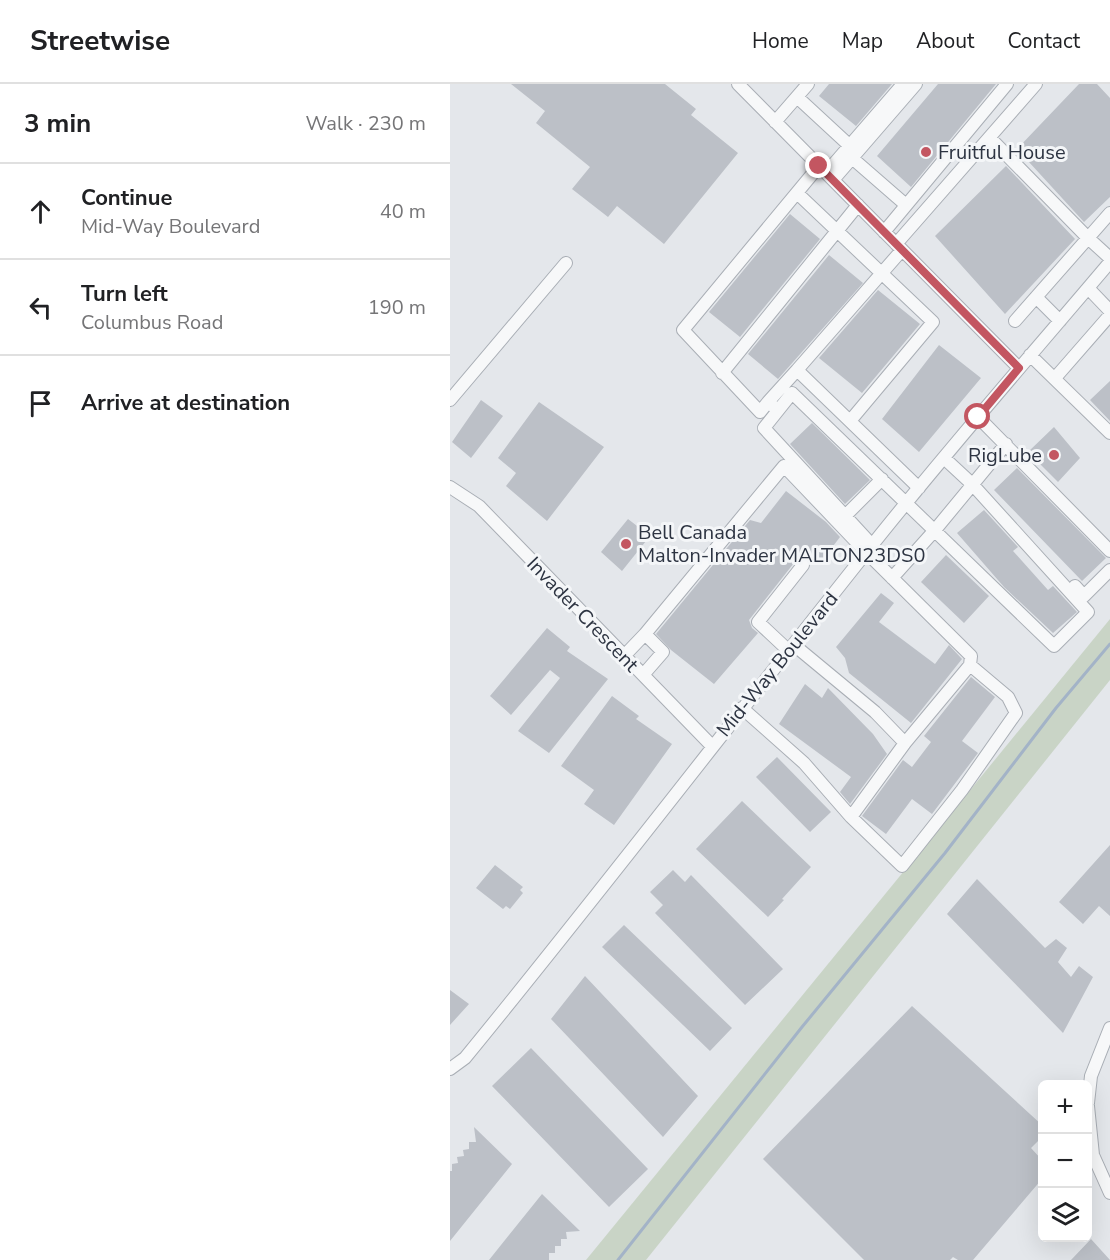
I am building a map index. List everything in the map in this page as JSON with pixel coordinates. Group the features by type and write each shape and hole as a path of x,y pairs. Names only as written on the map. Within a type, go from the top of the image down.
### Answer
{"street":[{"path":"738,84 1019,368"},
{"path":"775,122 808,84"},
{"path":"851,152 903,84"},
{"path":"916,84 851,152 826,173 796,193 683,330 760,412 768,402 801,374 899,247 1036,84"},
{"path":"884,232 1007,84"},
{"path":"797,97 906,205"},
{"path":"990,138 1110,260"},
{"path":"796,193 933,322 850,421"},
{"path":"722,373 858,205"},
{"path":"1015,321 1110,213"},
{"name":"Mid-Way Boulevard","path":"450,1069 465,1058 587,909 712,746 869,548 1110,260"},
{"path":"450,400 566,263"},
{"path":"1055,378 1110,313 1088,288"},
{"path":"1036,297 1060,321"},
{"path":"1030,356 1110,433"},
{"path":"801,374 792,393 764,429 845,516 892,578 971,656 970,665 905,743 851,818"},
{"path":"801,374 919,489"},
{"path":"792,393 1054,646 1088,612 973,483"},
{"path":"768,402 778,410"},
{"path":"978,417 1110,551"},
{"path":"892,578 1006,444"},
{"path":"944,458 973,483 1084,596 1110,570"},
{"path":"624,656 645,634 784,466 869,548"},
{"path":"845,516 882,479"},
{"name":"Invader Crescent","path":"450,486 479,506 712,746"},
{"path":"803,565 758,622 875,712 905,743"},
{"path":"643,675 663,652 645,634"},
{"path":"742,708 804,763 851,818 902,866 962,790 1016,713 1008,698 970,665"},
{"path":"1091,1080 1110,1028"},
{"path":"1091,1134 1093,1155 1110,1193"}],"green space":[{"path":"1110,619 1110,680 646,1260 586,1260"}],"building":[{"path":"511,84 665,84 696,109 691,115 738,153 664,244 617,206 608,217 572,189 590,167 536,123 545,111"},
{"path":"829,84 892,84 856,126 819,96"},
{"path":"938,84 996,84 911,187 877,156"},
{"path":"1079,84 1097,84 1110,98 1110,197 1084,222 1017,149"},
{"path":"1006,166 1075,239 1005,314 935,236"},
{"path":"790,214 820,239 740,337 709,312"},
{"path":"829,255 863,283 778,379 748,354"},
{"path":"878,290 920,324 862,393 819,358"},
{"path":"939,345 981,378 919,452 882,419"},
{"path":"1110,381 1110,421 1090,400"},
{"path":"481,400 503,416 471,458 452,442"},
{"path":"539,402 604,447 547,521 506,486 516,473 498,458"},
{"path":"812,423 870,480 845,504 790,444"},
{"name":"RigLube","path":"1054,427 1080,458 1058,482 1028,452"},
{"path":"1017,468 1106,558 1082,581 994,490"},
{"path":"786,491 826,522 840,537 821,562 805,549 749,620 752,628 758,633 714,684 671,650 656,634 750,520 761,523"},
{"path":"984,510 1018,547 1013,551 1048,590 1053,586 1077,612 1053,633 1004,587 957,533"},
{"name":"Bell Canada Malton-Invader MALTON23DS0","path":"628,519 650,536 622,571 601,552"},
{"path":"946,555 989,596 964,623 921,582"},
{"path":"881,593 894,603 879,622 935,664 949,645 962,659 911,723 849,673 845,658 836,647"},
{"path":"547,628 570,647 567,651 608,679 549,753 518,731 560,678 550,670 511,715 490,696"},
{"path":"971,677 995,697 962,741 978,753 932,814 912,799 886,834 862,816 903,760 912,767 931,742 924,736"},
{"path":"805,684 822,698 828,688 873,734 887,754 850,804 840,792 851,777 779,724"},
{"path":"612,696 639,716 636,719 672,744 614,825 584,804 594,790 561,766"},
{"path":"777,757 831,812 810,832 756,777"},
{"path":"742,801 811,867 768,917 696,849"},
{"path":"1110,845 1110,916 1099,906 1083,924 1059,902"},
{"path":"495,865 523,887 520,890 523,893 510,909 506,906 503,909 476,888"},
{"path":"673,870 685,882 691,875 783,969 745,1005 655,913 663,905 650,892"},
{"path":"977,879 1045,948 1056,939 1067,948 1058,962 1071,977 1079,966 1093,977 1063,1033 947,914"},
{"path":"624,925 732,1028 710,1051 602,947"},
{"path":"585,976 698,1096 663,1137 551,1019"},
{"path":"450,990 469,1004 450,1025"},
{"path":"912,1006 1038,1121 1038,1141 1031,1148 1038,1156 1038,1184 973,1260 958,1260 953,1257 950,1260 864,1260 763,1159"},
{"path":"531,1048 648,1169 609,1207 492,1086"},
{"path":"474,1127 512,1164 450,1241 450,1171 452,1171 452,1164 458,1163 457,1157 464,1156 463,1150 469,1149 469,1142 476,1142"},
{"path":"542,1194 580,1231 566,1232 567,1239 561,1239 561,1246 555,1246 555,1253 549,1253 549,1260 489,1260"},
{"path":"1092,1240 1110,1260 1071,1260"}],"waterway":[{"path":"618,1260 802,1027 945,853 1056,708 1110,644"}],"place":[{"name":"Fruitful House","path":"926,152"},
{"name":"RigLube","path":"1054,455"},
{"name":"Bell Canada Malton-Invader MALTON23DS0","path":"626,544"}],"route":[{"path":"819,166 1019,368 978,417"}]}
